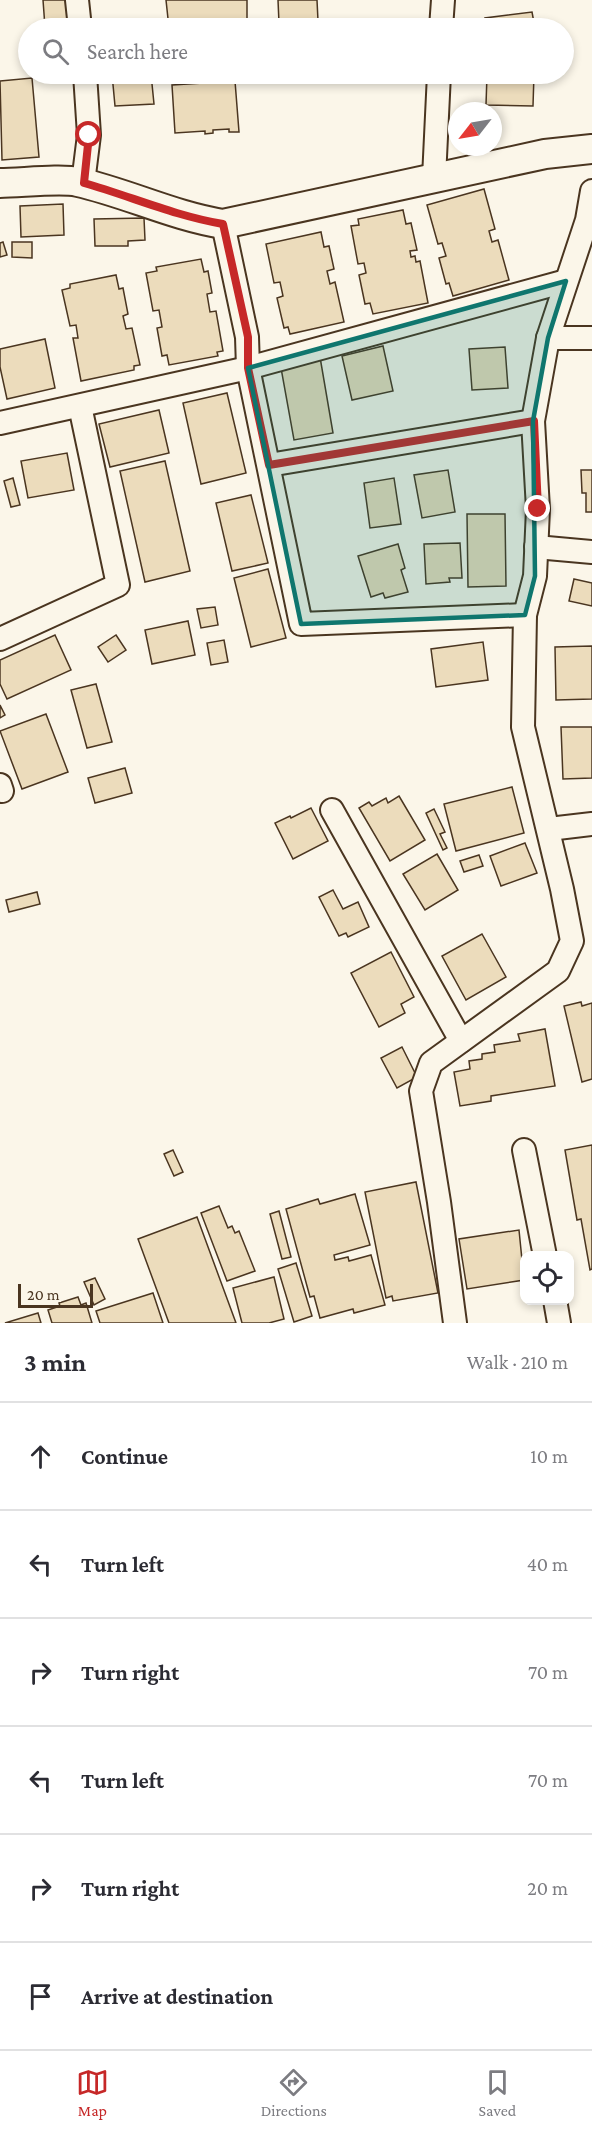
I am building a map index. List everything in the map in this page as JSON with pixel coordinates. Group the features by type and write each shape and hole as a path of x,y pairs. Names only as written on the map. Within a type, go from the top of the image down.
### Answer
{"street":[{"path":"77,0 79,18"},
{"path":"442,18 443,0"},
{"path":"84,183 89,135 86,84"},
{"path":"434,178 439,84"},
{"path":"0,183 75,181 116,192 195,219 223,224 545,154 592,148"},
{"path":"455,1323 421,1091 431,1063 558,971 572,941 549,829 523,727 525,615 535,576 538,509 534,421 548,338 587,220 592,191"},
{"path":"223,224 248,337 248,368 301,624 525,615"},
{"path":"0,423 248,368 566,281"},
{"path":"548,338 592,338"},
{"path":"0,639 117,585 80,406"},
{"path":"269,465 534,421"},
{"path":"536,547 592,552"},
{"path":"332,810 461,1041"},
{"path":"549,829 592,824"},
{"path":"524,1150 544,1251"},
{"path":"556,1305 559,1323"}],"highlighted area":[{"path":"566,281 548,338 533,421 535,576 525,615 301,624 248,368"}],"building":[{"path":"43,0 71,0 72,18 44,18"},
{"path":"166,0 247,0 247,18 168,18"},
{"path":"278,0 317,0 318,18 279,18"},
{"path":"532,12 533,18 485,18"},
{"path":"18,79 18,84 33,84 39,157 2,160 0,81"},
{"path":"113,84 152,84 154,104 115,106"},
{"path":"235,84 239,132 229,132 229,129 213,130 213,133 205,134 205,131 175,133 172,85"},
{"path":"487,84 534,84 533,106 502,105 502,102 486,102"},
{"path":"484,189 495,229 489,231 492,242 498,240 509,280 453,296 449,283 446,284 439,258 446,256 442,243 438,244 427,205"},
{"path":"63,204 64,235 21,237 20,206"},
{"path":"403,210 406,224 411,223 417,250 410,251 411,257 415,256 416,262 420,261 428,303 373,314 370,303 365,304 359,275 366,273 364,263 358,264 351,226 359,225 358,219"},
{"path":"144,218 145,240 128,241 128,246 95,246 94,219"},
{"path":"321,232 324,247 329,246 334,269 327,271 330,284 335,282 344,322 290,334 288,327 284,328 277,298 283,296 280,282 274,283 266,244"},
{"path":"3,242 7,255 0,257 0,243"},
{"path":"12,242 32,242 32,258 12,257"},
{"path":"201,259 204,272 208,271 212,293 207,294 210,312 216,311 223,351 217,352 218,356 169,365 167,355 162,356 157,328 162,327 159,310 153,311 146,273 157,271 156,267"},
{"path":"116,275 119,289 123,288 128,314 123,316 126,329 132,328 140,365 134,366 134,370 81,381 73,338 78,338 76,325 70,326 62,290 70,288 70,284"},
{"path":"45,339 55,388 7,399 0,367 0,349"},
{"path":"383,346 393,391 352,400 342,356"},
{"path":"505,347 508,388 472,390 469,349"},
{"path":"320,357 333,433 294,440 281,368"},
{"path":"227,393 246,473 201,484 183,403"},
{"path":"159,410 169,453 110,467 99,424"},
{"path":"67,453 74,490 28,498 21,461"},
{"path":"165,461 190,571 145,582 120,471"},
{"path":"448,470 455,512 422,518 414,475"},
{"path":"581,470 592,470 592,512 586,512 586,493 582,493"},
{"path":"13,478 20,505 11,507 4,481"},
{"path":"394,478 401,524 370,528 364,483"},
{"path":"251,495 268,563 232,571 216,503"},
{"path":"467,514 505,514 506,586 468,587"},
{"path":"460,543 462,578 449,578 450,582 426,584 424,544"},
{"path":"398,544 405,568 401,570 408,592 385,598 383,593 371,597 358,556"},
{"path":"268,569 286,638 251,647 234,578"},
{"path":"574,579 592,583 592,606 569,601"},
{"path":"215,607 218,625 201,628 197,609"},
{"path":"188,621 195,655 152,664 145,630"},
{"path":"55,635 71,670 7,699 0,684 0,660"},
{"path":"116,635 126,650 108,662 98,647"},
{"path":"224,640 228,662 211,665 207,643"},
{"path":"483,642 488,680 436,687 431,649"},
{"path":"592,646 592,699 556,700 555,647"},
{"path":"96,684 112,742 87,748 71,690"},
{"path":"0,705 5,715 0,718"},
{"path":"46,714 68,772 22,789 0,731"},
{"path":"561,727 592,727 592,778 563,779"},
{"path":"125,768 132,793 95,803 88,778"},
{"path":"512,787 524,833 456,851 444,804"},
{"path":"399,796 425,840 390,861 359,808 369,802 372,806 386,798 388,803"},
{"path":"311,808 328,841 293,859 275,823"},
{"path":"434,809 445,832 440,834 447,848 443,850 426,813"},
{"path":"525,843 537,873 501,886 490,856"},
{"path":"437,854 458,890 425,910 403,874"},
{"path":"479,855 483,866 464,872 460,861"},
{"path":"333,890 343,909 358,902 369,927 348,937 346,933 339,936 319,897"},
{"path":"37,892 40,904 9,912 6,900"},
{"path":"482,934 506,977 466,1000 442,956"},
{"path":"391,952 414,997 401,1004 405,1013 379,1027 351,973"},
{"path":"581,1002 582,1006 592,1003 592,1079 582,1082 564,1006"},
{"path":"545,1029 555,1086 491,1096 491,1101 460,1106 454,1072 470,1069 469,1061 482,1059 482,1054 495,1052 494,1045 520,1041 518,1034"},
{"path":"402,1047 417,1077 397,1088 381,1058"},
{"path":"592,1145 592,1269 590,1270 581,1219 577,1220 565,1150"},
{"path":"173,1150 183,1172 174,1176 164,1154"},
{"path":"416,1182 438,1293 393,1301 392,1296 386,1298 365,1192"},
{"path":"355,1194 370,1245 334,1255 335,1260 348,1257 349,1261 371,1255 385,1305 354,1313 353,1309 320,1318 314,1296 310,1297 286,1209 318,1199 320,1204"},
{"path":"219,1206 228,1228 232,1226 235,1233 239,1231 255,1271 227,1281 201,1213"},
{"path":"279,1211 291,1257 282,1259 270,1214"},
{"path":"197,1217 236,1323 169,1323 138,1239"},
{"path":"519,1230 520,1281 467,1289 459,1239"},
{"path":"296,1263 312,1316 294,1322 278,1269"},
{"path":"274,1277 284,1319 269,1323 242,1323 233,1288"},
{"path":"95,1278 105,1299 94,1305 84,1282"},
{"path":"153,1293 163,1323 100,1323 96,1311"},
{"path":"78,1297 81,1305 86,1303 92,1323 52,1323 48,1310 60,1306 59,1303"},
{"path":"38,1313 41,1323 5,1323"}],"route":[{"path":"89,135 84,183 195,219 223,224 248,337 248,368 269,465 534,421 538,509"}]}
